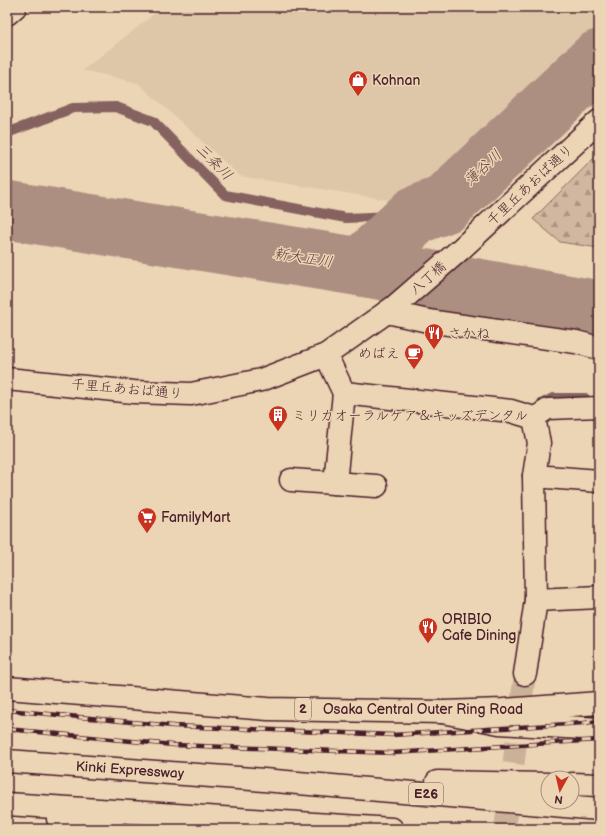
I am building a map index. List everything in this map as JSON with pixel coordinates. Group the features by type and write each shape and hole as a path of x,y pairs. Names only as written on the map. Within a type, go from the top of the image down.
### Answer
{"main road":[{"path":"7,14 15,7"},
{"name":"千里丘あおば通り","path":"462,248 599,121"},
{"name":"八丁橋","path":"391,309 462,248"},
{"path":"391,309 428,321 576,342 599,348"},
{"name":"千里丘あおば通り","path":"7,379 134,392 192,394 261,380 326,355 391,309"},
{"path":"326,355 344,393 335,483"},
{"path":"344,393 511,411 534,418 539,443 534,476 536,600 525,674"},
{"path":"534,476 599,481"},
{"path":"291,480 376,486"},
{"path":"536,600 599,597"},
{"name":"Osaka Central Outer Ring Road","path":"7,688 268,709 442,712 533,708 599,703"},
{"path":"442,712 499,723 599,729"},
{"name":"Kinki Expressway","path":"7,761 252,779"},
{"path":"252,779 540,784"},
{"name":"E26","path":"252,779 599,809"},
{"path":"580,784 599,785"},
{"path":"7,804 392,829"},
{"path":"7,811 114,829"}],"lane":[{"path":"534,418 548,409 599,407"}],"shaded area":[{"name":"Kohnan","path":"163,7 599,7 599,27 417,190 389,200 240,176 138,83 83,70"}],"green space":[{"path":"599,153 599,248 560,242 533,219"}],"waterway":[{"name":"薄谷川","path":"361,267 416,215 445,204 599,59"},
{"name":"三条川","path":"7,133 73,108 116,107 153,121 225,195 346,218 416,215"},
{"name":"新大正川","path":"7,210 361,267 599,310"},
{"path":"541,404 553,398 585,398"}],"tunnel":[{"path":"505,829 525,674"}],"railway":[{"path":"7,710 173,726 393,735 599,721"},
{"path":"7,729 173,745 393,753 599,740"}],"place":[{"name":"Kohnan","path":"358,97"},
{"name":"さかね","path":"434,350"},
{"name":"めばえ","path":"414,370"},
{"name":"ミリカオーラルケア＆キッズデンタル","path":"278,432"},
{"name":"FamilyMart","path":"147,534"},
{"name":"ORIBIO Cafe Dining","path":"428,644"}]}
